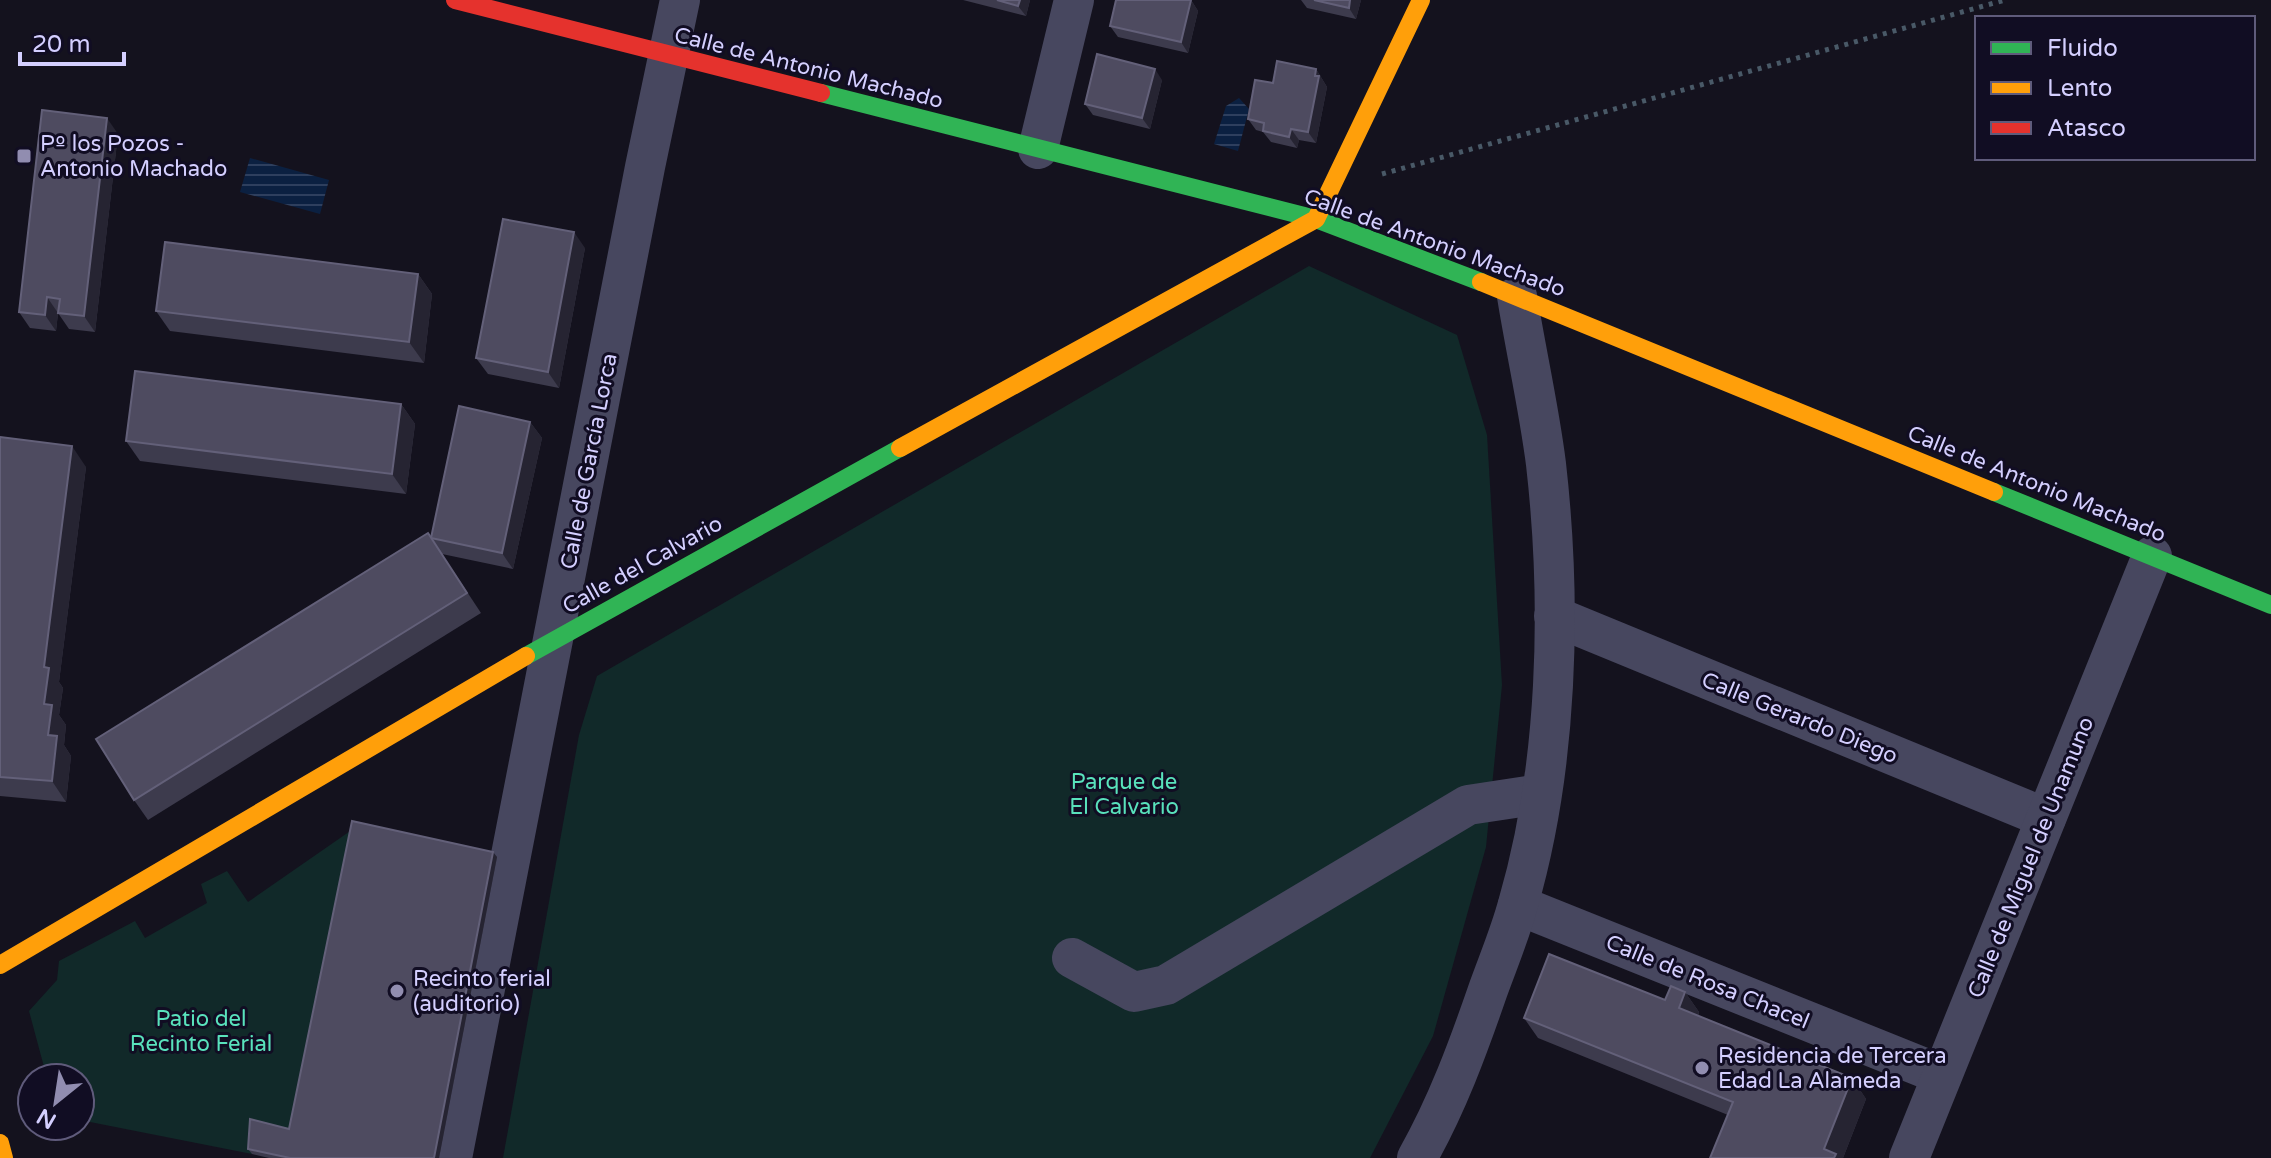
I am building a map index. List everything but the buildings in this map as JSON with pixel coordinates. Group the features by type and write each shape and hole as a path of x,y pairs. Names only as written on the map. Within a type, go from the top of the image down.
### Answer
{"street":[{"name":"Calle de Antonio Machado","path":"455,0 1316,219 1517,296 2271,605"},
{"name":"Calle de García Lorca","path":"452,1158 680,0"},
{"path":"1038,149 1074,0"},
{"path":"1316,219 1421,0"},
{"name":"Calle del Calvario","path":"0,965 553,640 1316,219"},
{"path":"1417,1158 1462,1066 1518,905 1537,826 1548,745 1554,616 1545,463 1517,296"},
{"name":"Calle de Miguel de Unamuno","path":"1909,1158 2152,556"},
{"name":"Calle Gerardo Diego","path":"1554,616 2046,818"},
{"path":"1072,958 1134,992 1166,985 1468,805 1541,794"},
{"name":"Calle de Rosa Chacel","path":"1518,905 1942,1075"},
{"path":"0,1143 4,1158"}],"path":[{"path":"1331,188 2005,0"}],"green space":[{"name":"Parque de El Calvario","path":"1309,266 1457,335 1487,435 1502,685 1486,847 1433,1036 1370,1158 503,1158 579,735 597,676"},
{"name":"Patio del Recinto Ferial","path":"356,827 292,1134 254,1125 252,1154 96,1123 96,1062 43,1062 29,1011 57,980 59,961 135,921 145,938 207,903 201,884 227,871 248,902"}],"water":[{"path":"1239,98 1249,109 1238,151 1214,144 1226,106"},
{"path":"250,158 329,180 320,214 240,192"}],"traffic: fast":[{"path":"821,93 1316,219 1481,282"},
{"path":"526,656 900,448"},
{"path":"1994,492 2271,605"}],"traffic: slow":[{"path":"900,448 1316,219 1421,0"},
{"path":"1481,282 1994,492"},
{"path":"0,965 526,656"},
{"path":"0,1143 4,1158"}],"traffic: jam":[{"path":"455,0 821,93"}],"place":[{"name":"Pº los Pozos - Antonio Machado","path":"24,156"},
{"name":"Recinto ferial (auditorio)","path":"397,991"},
{"name":"Residencia de Tercera Edad La Alameda","path":"1702,1068"}]}
